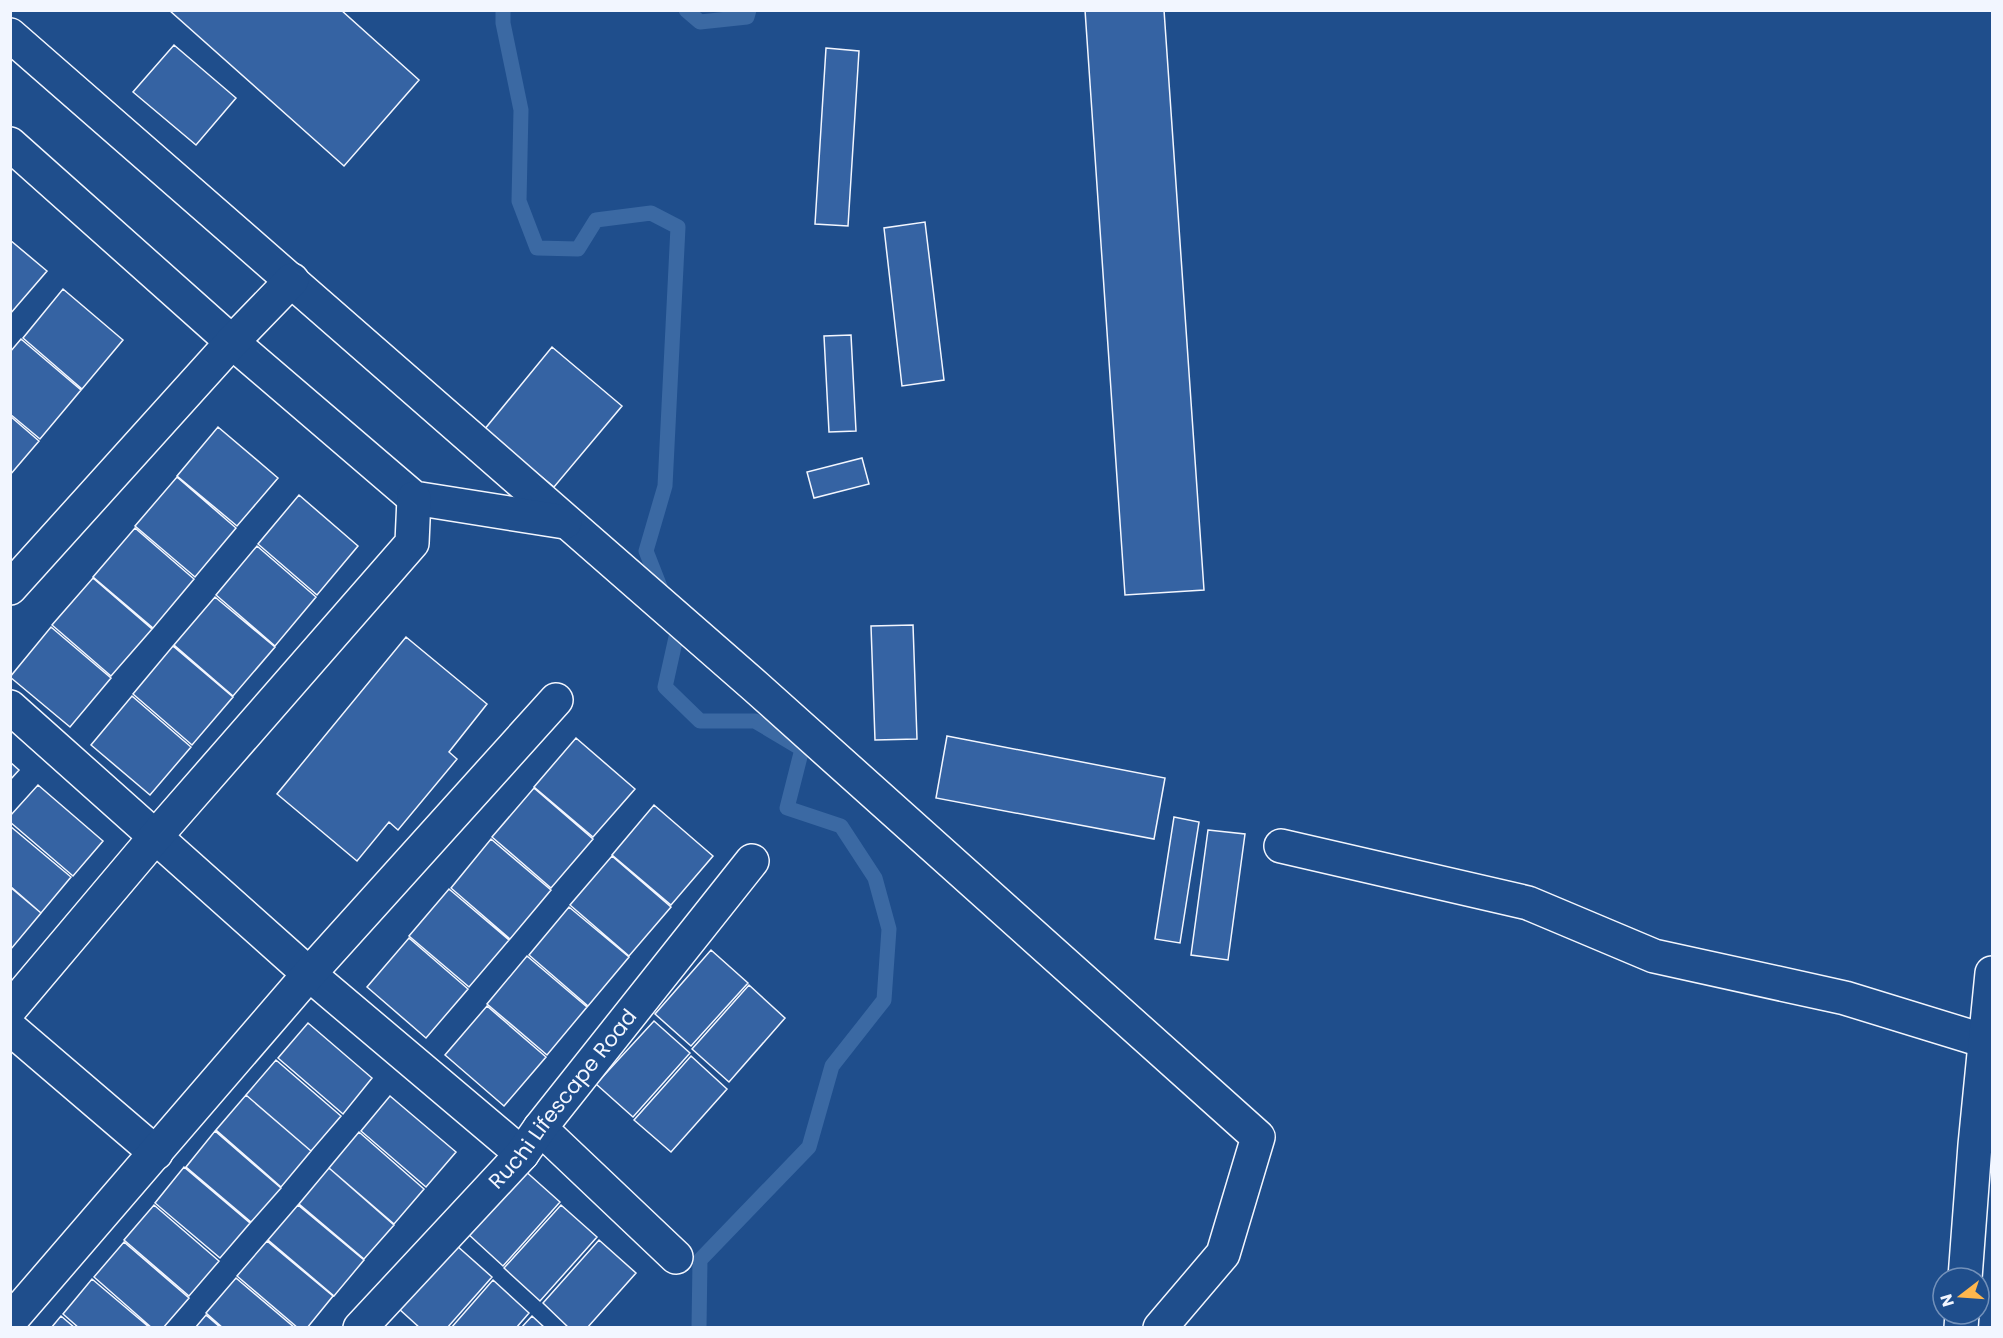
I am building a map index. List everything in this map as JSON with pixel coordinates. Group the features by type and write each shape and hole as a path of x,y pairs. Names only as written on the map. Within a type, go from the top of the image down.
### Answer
{"street":[{"path":"10,35 292,280 564,522 756,687 1258,1137 1222,1254 1160,1328"},
{"path":"12,147 232,342 414,498 564,522"},
{"path":"10,588 232,342 292,280"},
{"path":"10,1009 156,836 412,543 414,498"},
{"path":"10,1321 309,974 556,700"},
{"path":"10,707 309,974 522,1154"},
{"path":"1281,846 1528,903 1654,956 1845,998 1985,1041"},
{"name":"Ruchi Lifescape Road","path":"360,1328 522,1154 540,1128 753,861"},
{"path":"1966,1266 1992,973"},
{"path":"10,1028 156,1153"},
{"path":"540,1128 676,1257"}],"building":[{"path":"169,10 341,10 419,80 344,166"},
{"path":"1085,10 1164,10 1204,590 1125,595"},
{"path":"174,45 236,98 196,145 133,92"},
{"path":"826,48 859,51 848,226 815,224"},
{"path":"925,222 944,380 902,386 884,228"},
{"path":"10,240 47,271 10,314"},
{"path":"63,289 123,340 82,389 23,338"},
{"path":"851,335 856,431 829,432 824,336"},
{"path":"21,339 81,390 40,439 10,414 10,352"},
{"path":"552,347 622,406 554,487 484,430"},
{"path":"10,416 39,441 10,475"},
{"path":"218,427 278,478 237,526 177,476"},
{"path":"862,458 869,484 814,498 807,472"},
{"path":"177,477 236,528 195,577 135,526"},
{"path":"299,495 358,546 317,595 258,544"},
{"path":"135,528 194,579 153,628 93,577"},
{"path":"257,546 316,597 275,646 216,595"},
{"path":"93,578 152,629 111,676 52,625"},
{"path":"215,597 275,647 233,696 174,645"},
{"path":"913,625 917,739 875,740 871,626"},
{"path":"51,627 111,678 70,727 10,677"},
{"path":"406,637 487,704 449,752 457,759 398,830 389,822 357,861 277,794"},
{"path":"173,646 233,697 192,745 133,694"},
{"path":"132,696 191,747 150,795 91,745"},
{"path":"947,736 1165,778 1154,839 936,798"},
{"path":"576,738 635,789 593,837 534,787"},
{"path":"10,762 19,770 10,780"},
{"path":"38,785 103,841 73,876 10,822 10,816"},
{"path":"534,788 593,839 551,888 492,837"},
{"path":"654,805 713,856 671,905 612,855"},
{"path":"1174,817 1199,822 1180,943 1155,939"},
{"path":"10,826 71,877 41,913 10,886"},
{"path":"1208,830 1245,834 1228,960 1191,955"},
{"path":"491,839 551,890 510,939 451,888"},
{"path":"612,856 671,907 629,956 570,905"},
{"path":"10,887 41,913 11,949 10,948"},
{"path":"449,889 509,940 469,987 409,936"},
{"path":"569,907 629,957 588,1006 529,955"},
{"path":"409,938 468,989 426,1038 367,987"},
{"path":"711,950 748,983 691,1046 655,1014"},
{"path":"527,956 587,1007 547,1055 487,1004"},
{"path":"749,985 785,1018 729,1082 692,1049"},
{"path":"487,1006 546,1057 504,1106 445,1055"},
{"path":"654,1021 690,1053 633,1117 596,1084"},
{"path":"308,1023 372,1078 343,1114 278,1058"},
{"path":"691,1056 727,1089 671,1152 634,1120"},
{"path":"276,1060 341,1116 311,1151 246,1095"},
{"path":"246,1095 311,1151 281,1187 216,1130"},
{"path":"390,1096 456,1152 426,1187 361,1131"},
{"path":"215,1131 281,1188 251,1222 186,1167"},
{"path":"359,1132 424,1189 394,1224 329,1168"},
{"path":"184,1167 250,1223 220,1258 155,1203"},
{"path":"329,1168 394,1225 364,1259 299,1204"},
{"path":"523,1169 560,1202 503,1266 467,1233"},
{"path":"154,1205 219,1261 189,1296 124,1240"},
{"path":"298,1205 364,1260 334,1296 268,1240"},
{"path":"561,1205 597,1237 540,1301 504,1268"},
{"path":"599,1240 636,1273 587,1328 569,1328 543,1303"},
{"path":"267,1241 333,1296 307,1328 298,1328 237,1276"},
{"path":"124,1242 189,1298 163,1328 152,1328 94,1277"},
{"path":"456,1245 492,1277 447,1328 420,1328 398,1308"},
{"path":"236,1278 295,1328 223,1328 206,1313"},
{"path":"92,1279 150,1328 79,1328 63,1314"},
{"path":"493,1280 529,1313 516,1328 451,1328"},
{"path":"206,1315 221,1328 195,1328"},
{"path":"61,1316 75,1328 51,1328"},
{"path":"532,1316 545,1328 521,1328"}],"waterway":[{"path":"503,10 503,23 521,110 519,201 537,248 578,249 596,220 651,213 678,227 665,486 646,551 664,597"},
{"path":"686,10 700,22 747,17 749,10"},
{"path":"673,622 677,633 665,687 700,721 755,721 802,749 787,808 841,826 875,878 889,929 884,1000 832,1066 809,1147 700,1260 699,1328"}]}
